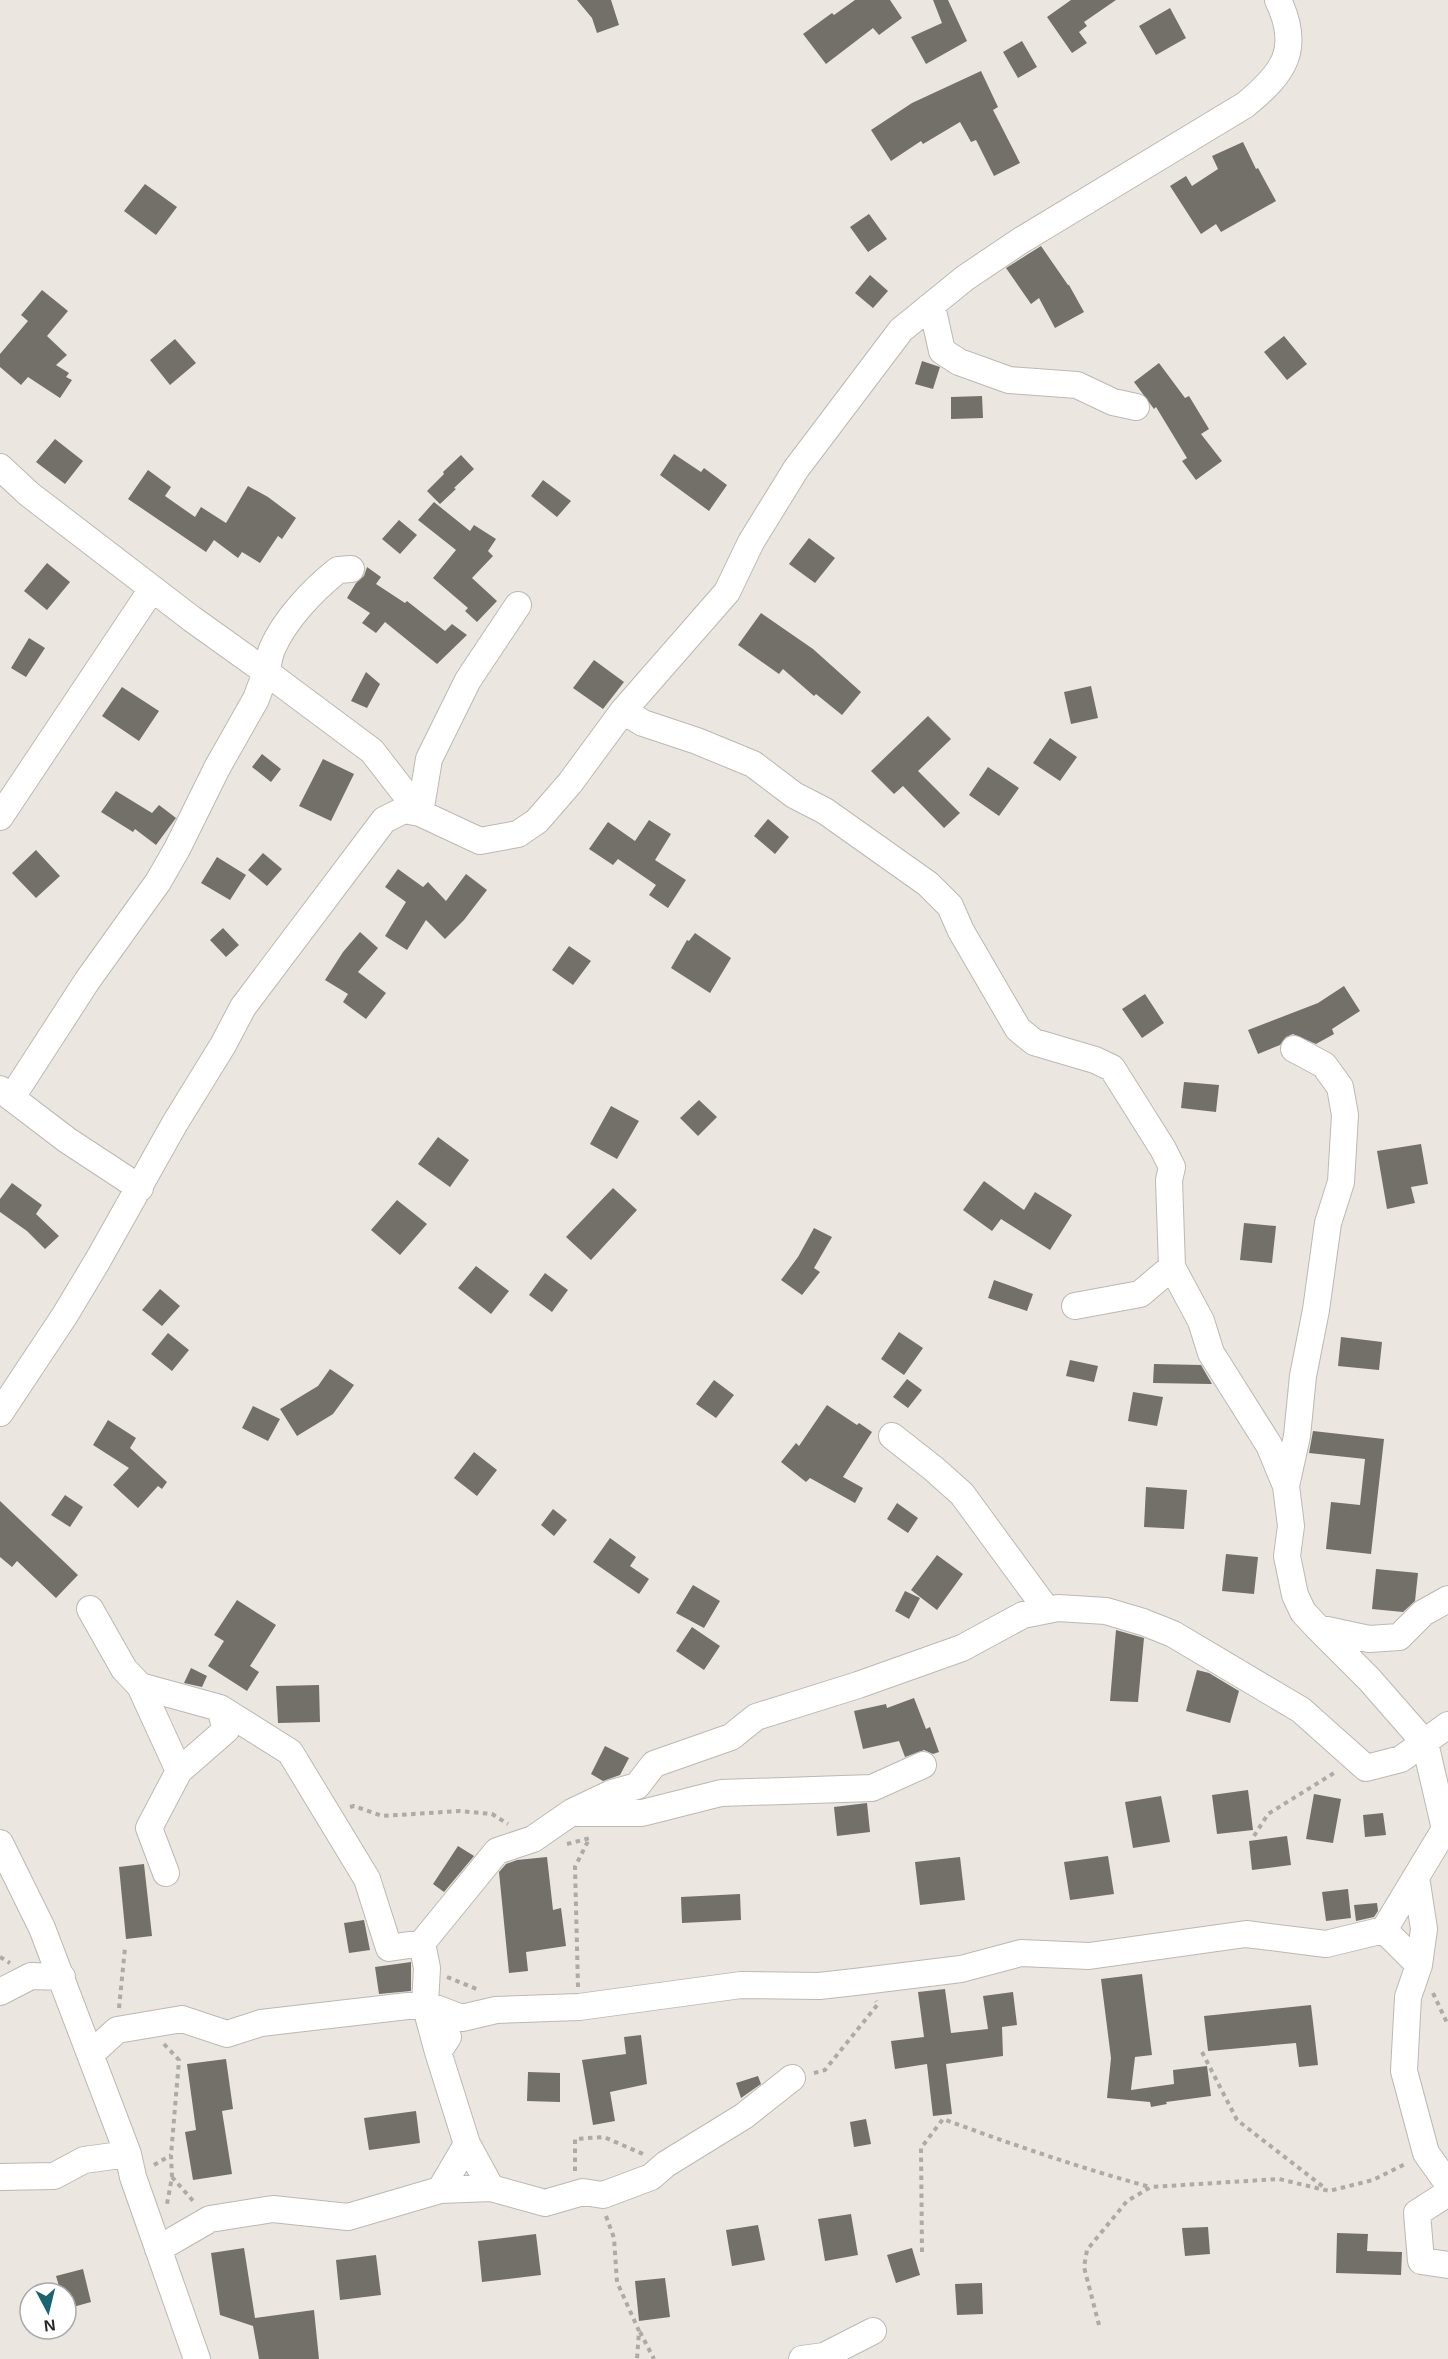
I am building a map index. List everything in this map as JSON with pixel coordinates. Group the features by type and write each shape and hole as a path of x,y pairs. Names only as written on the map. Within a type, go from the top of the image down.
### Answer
{"street":[{"path":"0,1413 65,1315 243,1007 384,820 404,810 420,813 480,841 518,834 537,821 623,711 727,592 751,542 796,469 868,377 884,350 901,330 965,278 1020,241 1245,105 1270,84 1286,63 1286,15 1278,0"},
{"path":"929,307 938,327 942,351 959,362 1010,380 1077,385 1113,402 1137,407"},
{"path":"0,467 29,494 152,589 372,751 420,813"},
{"path":"140,1188 67,1140 6,1093 158,882 217,768 256,699 272,650 282,632 302,605 338,570 351,569"},
{"path":"0,817 152,589"},
{"path":"420,813 429,759 468,680 519,605"},
{"path":"91,2054 117,2030 182,2019 227,2034 261,2023 425,2004 462,2018 496,2010 579,2007 741,1985 819,1986 961,1969 1021,1953 1089,1956 1246,1934 1326,1944 1384,1930 1446,1830 1425,1743 1369,1679 1303,1611 1295,1595 1287,1556 1291,1526 1286,1486 1269,1445 1211,1353 1201,1322 1172,1267 1168,1180 1173,1167 1112,1068 1095,1060 1034,1042 1018,1029 961,931 950,906 928,884 825,810 794,795 753,764 697,741 643,723 623,711"},
{"path":"1286,1486 1297,1436 1303,1376 1316,1310 1328,1223 1341,1182 1345,1115 1340,1087 1324,1065 1294,1049"},
{"path":"1076,1306 1140,1294 1172,1267"},
{"path":"892,1436 962,1494 1047,1610"},
{"path":"1318,1628 1369,1639 1399,1638 1423,1613 1448,1599"},
{"path":"140,1686 252,1728 290,1752 367,1879 388,1948 422,1942 497,1851 533,1839 572,1812 612,1793 637,1786 654,1764 731,1737 756,1717 858,1685 962,1648 1023,1615 1058,1608 1106,1611 1173,1634 1301,1710 1366,1768 1401,1759 1448,1725"},
{"path":"90,1609 124,1669 140,1686 179,1771"},
{"path":"166,1873 149,1828 179,1771 223,1719"},
{"path":"572,1812 642,1813 721,1793 872,1788 923,1765"},
{"path":"0,1843 42,1928 62,1977 128,2154 133,2177 197,2359"},
{"path":"1416,1877 1424,1929 1419,1965 1408,1997 1404,2071 1448,2184"},
{"path":"1384,1930 1419,1965"},
{"path":"422,1942 427,1968 425,2004 438,2052 467,2144 491,2188"},
{"path":"0,1992 31,1976 62,1977"},
{"path":"438,2052 462,2018"},
{"path":"158,2249 210,2220 273,2209 348,2217 440,2190 491,2188 545,2203 593,2193 651,2177 666,2163 744,2116 792,2078"},
{"path":"440,2190 467,2144"},
{"path":"0,2177 54,2176 84,2160 128,2154"},
{"path":"1448,2193 1417,2213 1420,2261 1448,2265"},
{"path":"801,2359 824,2356 873,2331"}],"path":[{"path":"1254,1836 1268,1814 1334,1773 1366,1768"},
{"path":"327,1814 354,1806 382,1816 460,1811 492,1814 533,1839"},
{"path":"579,2007 575,1867 603,1813"},
{"path":"117,2030 125,1948"},
{"path":"427,1968 479,1990 496,2010"},
{"path":"792,2078 825,2070 878,2004 855,1982"},
{"path":"120,2002 145,2024 179,2060 171,2155 172,2177 166,2208"},
{"path":"1202,2052 1237,2120 1329,2191"},
{"path":"922,2252 921,2148 943,2119 1035,2152 1151,2187 1279,2179 1329,2191 1373,2180 1437,2151"},
{"path":"654,2359 617,2282 614,2238 593,2193 575,2181 575,2139 604,2137 666,2163"},
{"path":"172,2177 210,2220"},
{"path":"1099,2325 1084,2267 1087,2250 1126,2200 1151,2187"},
{"path":"637,2359 639,2331"}],"building":[{"path":"577,0 611,0 619,25 597,33 592,18"},
{"path":"855,0 890,0 902,18 879,35 873,28 826,64 803,34"},
{"path":"933,0 948,0 967,41 926,64 911,37 942,23"},
{"path":"1071,0 1116,0 1084,22 1087,26 1079,32 1087,43 1072,53 1047,17"},
{"path":"1170,8 1186,38 1156,55 1139,26"},
{"path":"1022,41 1037,67 1018,78 1003,52"},
{"path":"981,71 998,107 993,110 1020,163 994,176 976,140 971,142 960,122 923,144 921,141 891,161 871,130 912,103"},
{"path":"1243,142 1256,169 1258,168 1276,201 1221,232 1216,224 1201,234 1170,186 1186,176 1192,186 1218,169 1212,156"},
{"path":"145,184 177,207 156,235 124,211"},
{"path":"869,214 887,239 868,252 850,227"},
{"path":"1041,246 1069,285 1084,312 1055,328 1039,298 1031,304 1006,268"},
{"path":"870,275 888,291 873,308 855,293"},
{"path":"42,290 68,311 47,336 67,355 56,365 69,373 66,377 72,380 60,398 28,377 21,385 0,367 0,354 28,321 21,315"},
{"path":"1284,336 1307,364 1287,380 1264,352"},
{"path":"175,339 196,363 170,385 150,360"},
{"path":"922,361 940,367 933,389 915,384"},
{"path":"1159,363 1185,398 1189,396 1209,429 1201,434 1222,461 1196,480 1182,461 1187,458 1156,407 1154,409 1134,382"},
{"path":"982,396 983,418 951,419 951,397"},
{"path":"55,439 83,461 65,484 36,462"},
{"path":"674,454 701,472 704,468 727,485 709,511 660,475"},
{"path":"461,455 474,469 440,504 427,491"},
{"path":"148,470 171,487 165,496 195,517 201,507 226,523 248,486 268,497 296,518 282,539 278,536 260,563 242,552 238,558 214,540 206,552 128,499"},
{"path":"543,480 571,501 557,517 531,496"},
{"path":"434,502 470,531 474,525 496,539 488,551 493,556 472,578 497,601 477,622 465,611 468,608 433,578 456,550 418,520"},
{"path":"399,520 417,535 400,554 382,539"},
{"path":"809,538 835,558 815,583 789,564"},
{"path":"47,563 70,582 47,610 24,591"},
{"path":"367,567 381,577 376,584 405,603 407,601 445,631 452,624 467,635 437,664 385,622 376,633 362,623 370,613 347,598 356,583 364,576"},
{"path":"761,613 813,649 861,692 842,715 816,694 814,696 783,669 779,674 738,645"},
{"path":"29,638 45,648 26,677 11,668"},
{"path":"594,660 624,682 603,709 573,688"},
{"path":"366,672 380,684 367,708 351,701"},
{"path":"1091,686 1098,718 1071,724 1064,692"},
{"path":"122,687 159,711 139,741 102,716"},
{"path":"928,716 951,739 918,771 960,813 944,828 903,786 894,794 871,771"},
{"path":"1050,738 1077,757 1060,781 1033,763"},
{"path":"262,754 281,769 271,782 252,767"},
{"path":"323,759 354,774 331,821 299,806"},
{"path":"988,767 1019,788 999,816 969,795"},
{"path":"116,791 152,813 159,805 176,818 156,845 135,829 133,832 101,812"},
{"path":"768,819 789,837 775,854 754,836"},
{"path":"649,820 671,834 655,860 686,880 668,908 649,895 656,885 618,859 613,865 589,849 608,822 635,841"},
{"path":"36,850 60,876 36,898 12,873"},
{"path":"263,853 282,869 267,886 248,870"},
{"path":"217,857 246,875 230,900 201,883"},
{"path":"398,869 423,887 428,882 446,901 466,874 487,890 464,920 445,939 426,920 407,950 385,936 406,902 385,887"},
{"path":"223,928 239,945 226,957 210,940"},
{"path":"360,932 378,948 358,972 386,993 366,1019 343,1002 348,994 325,980 343,952"},
{"path":"695,933 731,958 710,993 671,968 687,940 689,941"},
{"path":"569,946 591,961 573,985 552,970"},
{"path":"1344,986 1360,1011 1332,1029 1334,1034 1316,1044 1293,1034 1286,1037 1280,1045 1258,1054 1248,1030 1318,1003"},
{"path":"1145,994 1164,1023 1142,1038 1122,1009"},
{"path":"1184,1082 1219,1085 1216,1112 1181,1108"},
{"path":"699,1100 717,1117 698,1136 680,1118"},
{"path":"611,1106 639,1121 617,1159 590,1144"},
{"path":"438,1137 469,1160 450,1187 418,1164"},
{"path":"1421,1144 1428,1184 1411,1187 1415,1203 1387,1209 1377,1151"},
{"path":"984,1181 1024,1210 1035,1192 1072,1215 1050,1250 1001,1219 992,1231 963,1210"},
{"path":"12,1183 42,1205 36,1214 59,1236 45,1249 27,1231 0,1212 0,1199"},
{"path":"613,1188 637,1210 591,1260 566,1237"},
{"path":"397,1200 427,1224 400,1255 371,1230"},
{"path":"1244,1223 1276,1226 1272,1263 1240,1260"},
{"path":"814,1228 832,1237 814,1268 820,1272 802,1295 781,1280 798,1257"},
{"path":"476,1266 509,1291 491,1314 458,1288"},
{"path":"545,1273 568,1290 552,1312 529,1295"},
{"path":"994,1280 1033,1294 1027,1311 988,1298"},
{"path":"160,1289 180,1306 162,1326 142,1310"},
{"path":"899,1332 923,1348 904,1375 881,1359"},
{"path":"168,1333 189,1350 172,1371 151,1354"},
{"path":"1341,1337 1382,1342 1379,1370 1338,1366"},
{"path":"1070,1360 1098,1366 1094,1382 1066,1376"},
{"path":"1154,1364 1201,1365 1212,1384 1153,1383"},
{"path":"330,1369 354,1385 333,1414 297,1436 280,1409 318,1386"},
{"path":"907,1379 922,1390 908,1408 893,1397"},
{"path":"714,1380 734,1395 716,1418 696,1404"},
{"path":"1133,1392 1163,1397 1157,1426 1128,1421"},
{"path":"827,1405 872,1432 843,1477 863,1488 855,1503 810,1478 806,1482 781,1462 796,1443 799,1446"},
{"path":"253,1406 280,1419 268,1441 242,1428"},
{"path":"108,1420 136,1438 130,1448 167,1482 162,1489 158,1486 138,1508 113,1485 129,1468 93,1445"},
{"path":"1313,1431 1384,1439 1371,1554 1326,1549 1331,1502 1360,1505 1365,1459 1309,1453"},
{"path":"474,1452 497,1470 477,1496 454,1478"},
{"path":"1146,1487 1187,1490 1184,1529 1144,1527"},
{"path":"65,1495 83,1507 70,1527 51,1515"},
{"path":"0,1501 78,1575 56,1598 17,1561 12,1567 0,1557"},
{"path":"897,1503 918,1518 908,1533 887,1519"},
{"path":"553,1509 567,1520 554,1536 541,1525"},
{"path":"610,1538 636,1557 630,1566 649,1579 639,1594 593,1562"},
{"path":"1226,1554 1258,1557 1254,1594 1222,1591"},
{"path":"937,1555 963,1574 937,1610 911,1590"},
{"path":"1376,1569 1418,1573 1415,1601 1403,1612 1372,1609"},
{"path":"693,1585 720,1601 704,1628 676,1613"},
{"path":"905,1591 920,1598 909,1619 895,1611"},
{"path":"237,1600 276,1625 250,1666 259,1672 247,1691 208,1666 224,1641 214,1635"},
{"path":"692,1627 720,1646 704,1670 676,1651"},
{"path":"1116,1630 1144,1638 1138,1702 1110,1701"},
{"path":"191,1668 207,1676 202,1687 184,1683"},
{"path":"1197,1670 1209,1673 1239,1691 1230,1723 1186,1711"},
{"path":"319,1685 320,1722 278,1723 276,1686"},
{"path":"914,1698 926,1729 930,1727 939,1752 933,1754 924,1750 905,1757 899,1741 863,1749 854,1711 886,1704 887,1708"},
{"path":"605,1746 629,1758 620,1775 603,1781 591,1774"},
{"path":"1248,1790 1253,1830 1217,1834 1212,1795"},
{"path":"1314,1794 1341,1799 1333,1843 1306,1839"},
{"path":"1161,1796 1170,1842 1133,1848 1125,1802"},
{"path":"867,1803 870,1832 837,1836 834,1807"},
{"path":"1383,1813 1386,1835 1365,1837 1363,1815"},
{"path":"1287,1836 1291,1865 1252,1870 1249,1841"},
{"path":"458,1846 474,1856 444,1892 433,1884"},
{"path":"1108,1856 1114,1894 1070,1900 1064,1862"},
{"path":"547,1857 553,1910 561,1908 566,1946 526,1952 528,1971 509,1973 499,1872 506,1864 517,1860"},
{"path":"960,1857 965,1900 920,1905 915,1862"},
{"path":"144,1864 152,1936 126,1939 119,1867"},
{"path":"1348,1889 1351,1918 1326,1921 1322,1892"},
{"path":"740,1894 741,1920 682,1923 681,1897"},
{"path":"1377,1903 1378,1911 1374,1917 1356,1921 1354,1905"},
{"path":"364,1920 370,1950 349,1953 344,1923"},
{"path":"411,1962 411,1991 379,1994 375,1967"},
{"path":"1142,1974 1152,2055 1135,2057 1131,2090 1174,2084 1173,2070 1207,2066 1211,2096 1166,2102 1167,2104 1151,2107 1150,2102 1107,2098 1111,2058 1101,1979"},
{"path":"945,1989 951,2033 988,2029 983,1996 1013,1992 1017,2025 1002,2027 1003,2056 946,2064 952,2114 933,2116 927,2064 895,2069 891,2041 924,2037 918,1992"},
{"path":"1311,2005 1318,2065 1299,2067 1296,2043 1208,2051 1204,2016"},
{"path":"641,2035 647,2084 610,2092 615,2121 593,2125 582,2060 626,2054 624,2037"},
{"path":"226,2059 233,2109 222,2111 232,2174 193,2180 185,2132 196,2130 187,2064"},
{"path":"528,2072 560,2073 560,2102 527,2101"},
{"path":"758,2076 761,2084 741,2098 736,2083"},
{"path":"416,2111 420,2143 369,2150 364,2118"},
{"path":"866,2119 871,2144 854,2147 850,2122"},
{"path":"851,2214 858,2255 825,2261 818,2219"},
{"path":"758,2225 765,2260 732,2266 726,2230"},
{"path":"1208,2227 1210,2254 1185,2256 1182,2228"},
{"path":"1337,2233 1368,2234 1367,2251 1402,2252 1401,2275 1336,2273"},
{"path":"536,2234 541,2275 482,2282 478,2241"},
{"path":"244,2248 255,2318 314,2310 319,2359 259,2359 253,2326 220,2315 211,2253"},
{"path":"912,2248 920,2275 896,2283 887,2255"},
{"path":"376,2255 381,2295 340,2300 336,2260"},
{"path":"83,2269 91,2302 78,2306 78,2281 57,2281 56,2276"},
{"path":"665,2278 670,2317 639,2321 635,2281"},
{"path":"982,2283 983,2314 957,2315 955,2284"}]}
